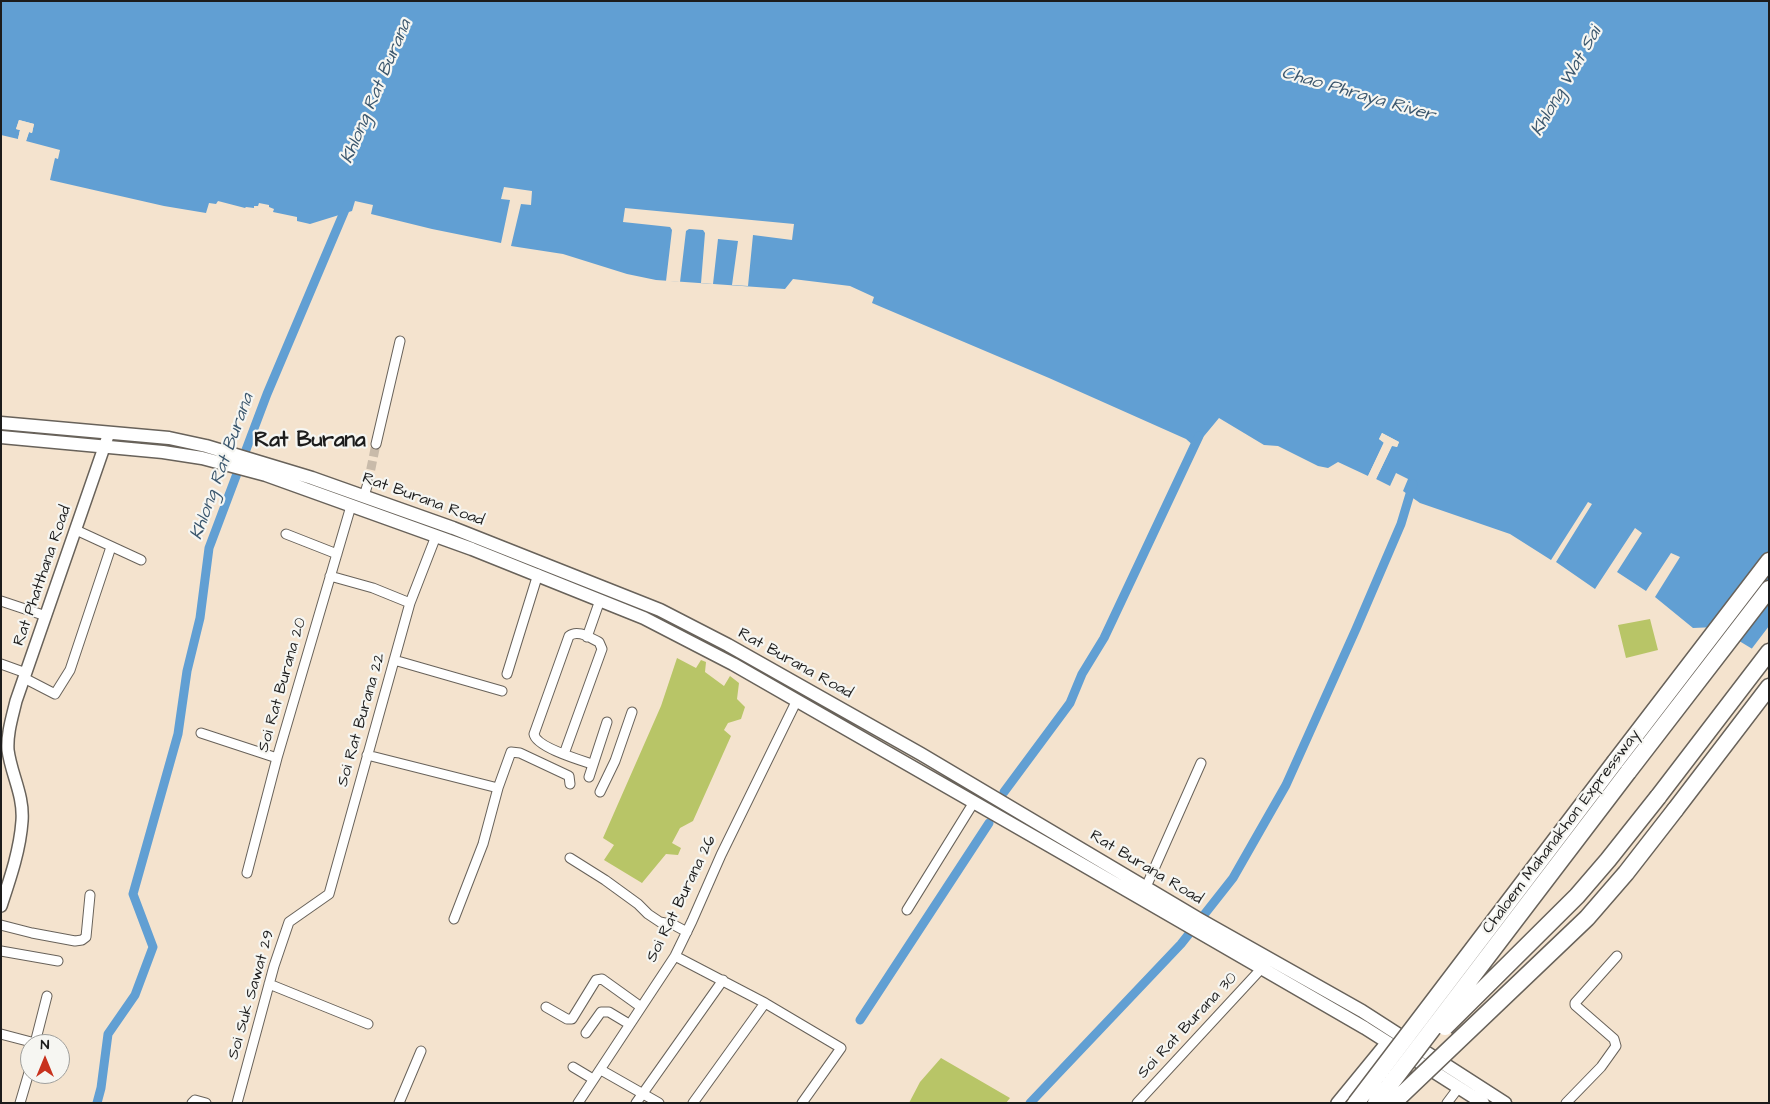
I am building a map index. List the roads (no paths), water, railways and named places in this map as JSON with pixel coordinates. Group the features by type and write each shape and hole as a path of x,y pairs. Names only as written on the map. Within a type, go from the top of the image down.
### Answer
{"highway":[{"name":"Chaloem Mahanakhon Expressway","path":"1356,1103 1769,561"},
{"name":"Chaloem Mahanakhon Expressway","path":"1376,1103 1769,589"},
{"path":"1367,1103 1542,933 1593,879 1769,652"},
{"path":"1393,1103 1555,950 1594,910 1636,861 1769,687"},
{"path":"1363,1103 1388,1083"}],"main road":[{"name":"Rat Burana Road","path":"1,424 169,438 204,452 364,496 531,557 660,610 690,624 921,754 1146,887 1261,969 1387,1042 1483,1103"},
{"name":"Rat Burana Road","path":"1,437 163,452 204,452"},
{"name":"Rat Burana Road","path":"268,470 351,506 538,574 683,637 974,802 1198,925 1362,1011 1505,1103"}],"street":[{"path":"376,444 400,341"},
{"name":"Rat Phatthana Road","path":"1,906 12,870 22,820 20,795 4,733 109,433"},
{"path":"364,496 368,483"},
{"name":"Soi Rat Burana 20","path":"247,873 277,758 351,506"},
{"path":"76,530 141,560"},
{"path":"286,534 337,554"},
{"name":"Soi Rat Burana 22","path":"311,906 329,894 410,603 436,536"},
{"path":"1,664 25,675 55,694 70,670 111,547"},
{"path":"507,674 538,574"},
{"path":"330,576 374,588 410,603"},
{"path":"587,637 600,600"},
{"path":"1,601 46,616"},
{"path":"564,754 602,649 599,642 577,633 572,633 569,636 534,734 537,741 564,754 592,764"},
{"path":"394,660 502,691"},
{"name":"Soi Rat Burana 26","path":"578,1103 675,956 721,854 797,700"},
{"path":"600,792 615,761 632,712"},
{"path":"588,777 607,722"},
{"path":"201,733 277,758"},
{"path":"454,919 483,844 498,788 510,753 513,751 526,756 569,776 570,784"},
{"path":"367,755 498,788"},
{"path":"1146,887 1201,763"},
{"path":"907,910 974,802"},
{"path":"570,858 588,868 638,904 656,920 687,932"},
{"path":"1,925 75,941 82,940 86,937 90,895"},
{"name":"Soi Suk Sawat 29","path":"237,1103 269,984 289,922 311,906"},
{"path":"1,951 58,961"},
{"path":"675,956 765,1003 841,1048 802,1103"},
{"path":"1566,1103 1601,1066 1616,1046 1614,1040 1575,1003 1617,956"},
{"name":"Soi Rat Burana 30","path":"1137,1103 1261,969"},
{"path":"546,1007 567,1019 572,1019 596,980 602,979 641,1007"},
{"path":"636,1103 723,980"},
{"path":"269,984 368,1024"},
{"path":"1,1034 35,1042 46,996"},
{"path":"693,1103 765,1003"},
{"path":"586,1033 601,1012 609,1012 629,1024"},
{"path":"1338,1103 1387,1042"},
{"path":"399,1103 421,1051"},
{"path":"1398,1103 1426,1066"},
{"path":"573,1067 593,1079"},
{"path":"601,1070 659,1103"},
{"path":"20,1103 26,1084"},
{"path":"1448,1103 1459,1088"},
{"path":"192,1103 195,1100 206,1103"}],"water":[{"path":"1,1 1769,1 1769,659 1716,627 1693,628 1655,597 1680,557 1671,553 1646,591 1617,572 1642,533 1635,528 1595,589 1556,562 1592,504 1588,502 1551,560 1510,534 1420,503 1403,491 1408,479 1396,473 1390,486 1376,479 1392,445 1397,447 1399,442 1382,433 1379,439 1384,442 1368,476 1338,462 1328,468 1318,466 1278,446 1264,445 1219,418 1195,447 1186,439 1049,378 872,303 874,297 850,286 793,279 785,289 656,280 627,274 563,254 511,246 521,204 531,205 532,191 504,187 501,199 510,200 501,243 371,214 373,205 355,201 352,211 310,224 297,221 297,217 273,212 274,209 269,207 269,205 259,203 254,208 245,208 218,201 216,204 209,203 206,213 164,206 50,180 55,158 58,159 60,150 26,141 29,132 32,133 34,124 19,120 16,129 20,130 18,139 1,135"}],"waterway":[{"name":"Khlong Rat Burana","path":"97,1103 101,1088 108,1034 135,995 153,947 133,894 178,734 187,671 200,618 209,548 267,394 347,205"},
{"path":"1004,792 1070,703 1082,674 1104,638 1199,436"},
{"path":"1030,1103 1181,944 1233,878 1286,785 1401,524 1413,484"},
{"path":"860,1020 989,823"}],"tunnel":[{"path":"368,483 376,444"}],"district":[{"name":"Rat Burana","path":"310,442"}],"water label":[{"name":"Khlong Wat Sai","path":"1567,82"},
{"name":"Chao Phraya River","path":"1358,95"}]}
